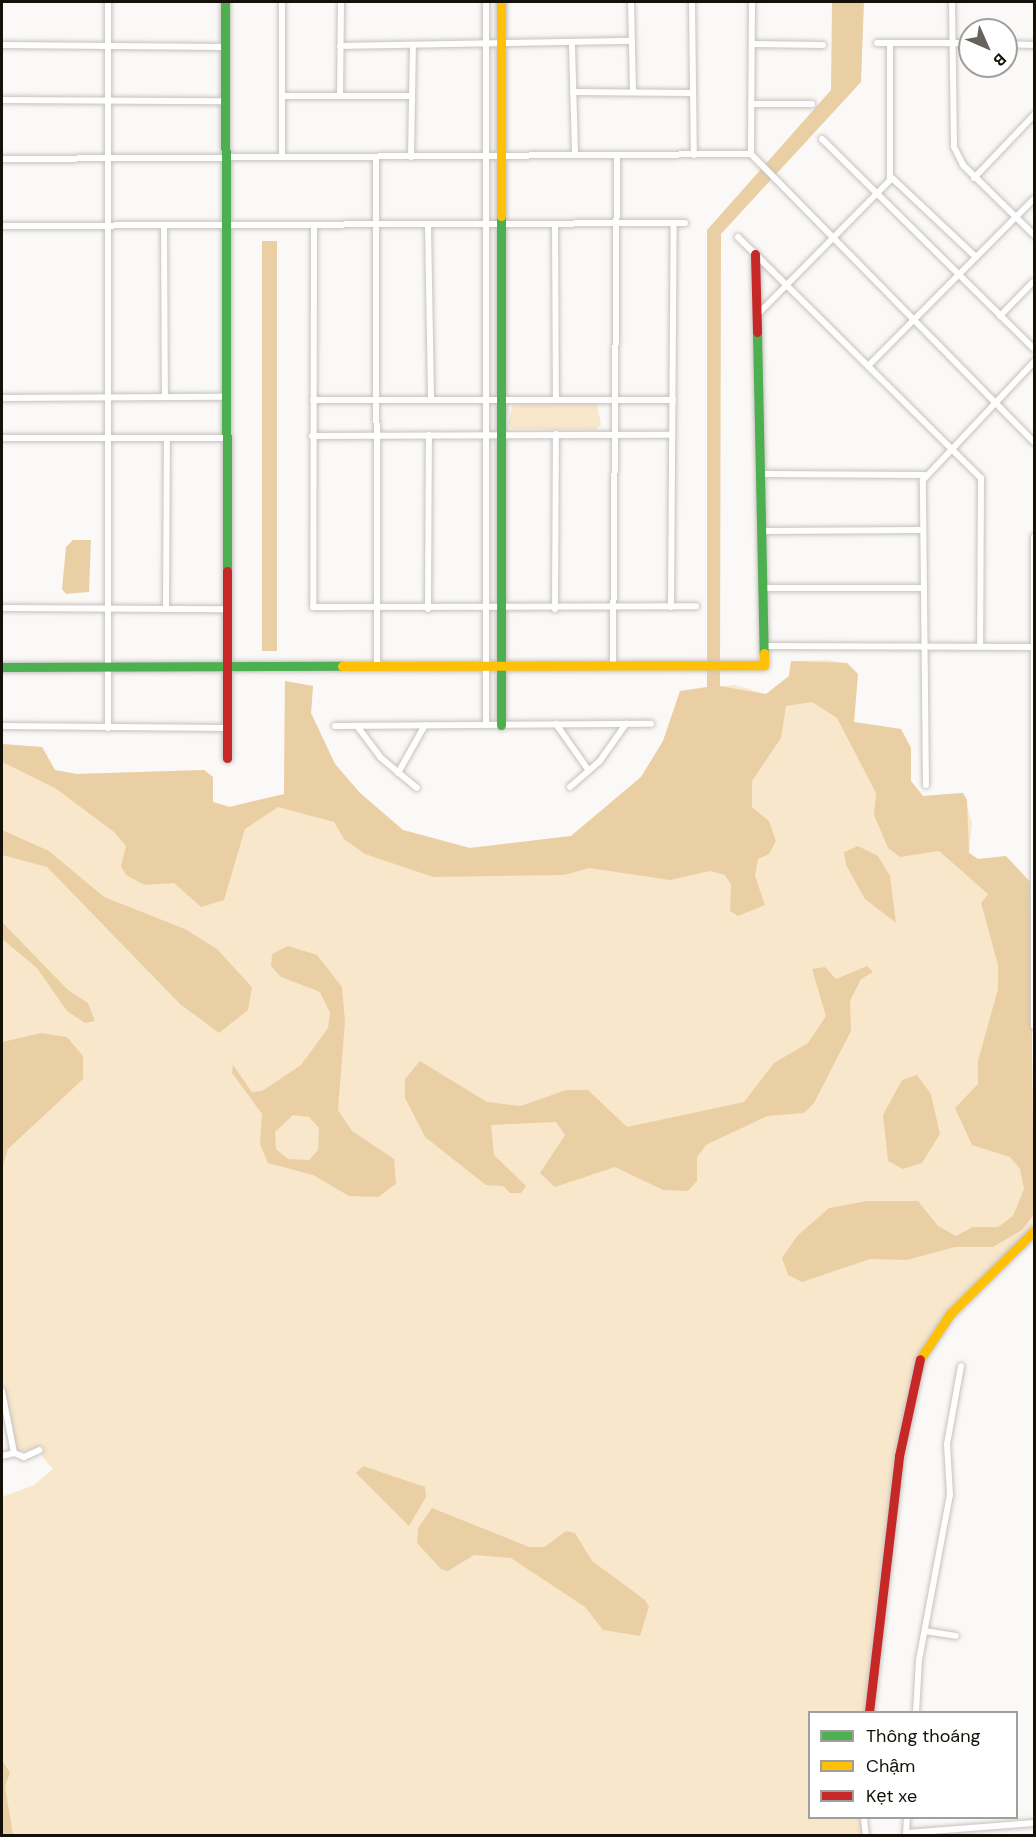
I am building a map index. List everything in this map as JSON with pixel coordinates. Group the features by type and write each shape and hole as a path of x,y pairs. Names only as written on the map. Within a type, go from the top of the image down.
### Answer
{"street":[{"path":"108,2 106,157 108,728"},
{"path":"225,2 222,225 227,758"},
{"path":"282,2 282,157"},
{"path":"340,96 341,2"},
{"path":"486,2 489,156 486,725"},
{"path":"501,2 501,725"},
{"path":"631,2 633,93"},
{"path":"692,2 694,154"},
{"path":"752,2 753,156 1035,442"},
{"path":"952,2 954,147 974,178 1035,235"},
{"path":"340,46 572,45 632,41"},
{"path":"878,43 958,42"},
{"path":"756,316 891,177 890,43"},
{"path":"752,44 823,45"},
{"path":"1018,44 1035,45"},
{"path":"2,45 224,47"},
{"path":"572,45 575,155"},
{"path":"411,156 413,46"},
{"path":"573,92 693,93"},
{"path":"282,96 412,96"},
{"path":"2,100 223,101"},
{"path":"752,104 812,104"},
{"path":"974,178 1035,115"},
{"path":"822,139 1035,350"},
{"path":"2,159 694,154 753,156"},
{"path":"613,666 617,155"},
{"path":"376,157 377,666"},
{"path":"891,177 976,257"},
{"path":"868,366 1035,199"},
{"path":"671,607 674,223"},
{"path":"2,226 685,223"},
{"path":"555,224 556,398"},
{"path":"164,225 165,397"},
{"path":"314,225 313,607 614,610 696,606"},
{"path":"428,225 431,398"},
{"path":"738,237 981,477 980,646"},
{"path":"2,667 764,665 764,474 755,254"},
{"path":"1000,316 1033,282"},
{"path":"926,785 923,530 925,475 1035,362"},
{"path":"2,398 224,397"},
{"path":"313,400 556,398 673,400"},
{"path":"555,434 555,609"},
{"path":"428,609 429,435"},
{"path":"312,436 672,435"},
{"path":"2,438 224,438"},
{"path":"165,609 167,438"},
{"path":"764,474 925,475"},
{"path":"764,531 923,530"},
{"path":"1035,537 1030,647 1035,1026"},
{"path":"764,588 924,588"},
{"path":"2,608 226,609"},
{"path":"764,646 1030,647"},
{"path":"335,726 651,723"},
{"path":"556,724 589,771"},
{"path":"570,787 589,771 626,724"},
{"path":"398,773 425,725"},
{"path":"2,726 227,728"},
{"path":"357,726 398,773 417,788"},
{"path":"869,1711 899,1456 915,1374 944,1321 1035,1231"},
{"path":"916,1711 924,1631 950,1495 947,1444 961,1366"},
{"path":"2,1391 14,1454"},
{"path":"2,1456 14,1454 24,1457 40,1450"},
{"path":"924,1631 956,1636"},
{"path":"864,1819 866,1836"},
{"path":"907,1819 906,1834 1035,1823"}],"shaded area":[{"path":"832,2 864,2 861,82 721,234 720,686 766,694 789,676 791,661 847,663 858,674 854,722 901,729 911,748 911,781 923,796 963,793 967,800 969,853 978,859 1006,856 1030,882 1034,1214 1022,1230 993,1247 955,1247 907,1260 870,1259 802,1282 788,1275 782,1258 797,1236 829,1208 867,1201 918,1201 938,1226 956,1236 973,1227 998,1227 1013,1216 1024,1189 1020,1169 1010,1157 972,1145 955,1108 978,1084 978,1061 998,989 998,965 981,903 988,894 939,851 900,857 888,848 874,815 876,793 837,718 812,702 786,706 781,738 752,781 752,807 769,821 776,841 769,854 758,859 755,876 765,905 738,916 730,911 731,885 725,875 710,871 670,880 589,868 564,875 433,877 365,854 344,839 334,822 278,807 245,829 224,900 201,907 174,883 145,885 126,875 121,866 126,846 114,832 55,788 2,762 2,744 42,747 55,770 77,774 204,770 213,777 213,802 229,807 284,794 285,681 313,686 311,713 335,764 360,793 403,830 470,848 571,836 641,777 663,741 680,691 707,687 707,230 831,90"},
{"path":"262,241 277,241 277,651 262,651"},
{"path":"597,403 601,425 595,430 512,429 508,424 513,404"},
{"path":"73,540 91,540 89,592 66,594 62,589 66,547"},
{"path":"827,660 847,663 858,674 854,722 901,729 911,748 911,781 923,796 963,793 972,823 969,853 978,859 1006,856 1030,882 1034,1228 947,1314 912,1373 866,1711 808,1711 808,1819 861,1819 864,1835 2,1835 2,1497 34,1485 53,1469 36,1449 16,1452 2,1381 2,744 42,747 55,770 77,774 204,770 213,777 213,802 230,807 284,795 285,681 313,686 311,713 335,764 360,793 403,830 470,848 571,836 641,777 663,741 680,691 735,685 766,694 789,676 791,661"},
{"path":"2,830 49,851 104,897 185,929 217,949 252,987 248,1010 219,1033 180,1004 47,867 2,855"},
{"path":"858,846 878,856 890,876 896,923 865,899 846,865 844,852"},
{"path":"2,922 68,990 88,1003 95,1021 85,1023 67,1011 37,968 2,939"},
{"path":"288,946 317,955 342,987 345,1021 338,1110 352,1131 394,1159 396,1184 378,1197 349,1196 313,1175 268,1163 260,1144 262,1114 232,1073 233,1065 252,1092 262,1091 301,1065 328,1028 330,1013 320,992 281,977 271,966 272,954","holes":["293,1115 309,1117 319,1128 318,1150 309,1160 288,1159 276,1149 275,1132"]},
{"path":"867,966 873,972 861,979 850,1001 851,1031 814,1103 804,1113 767,1116 706,1145 697,1157 697,1181 688,1191 663,1190 615,1167 555,1187 540,1173 565,1135 556,1122 491,1125 494,1155 526,1186 521,1193 510,1193 503,1186 486,1185 425,1137 405,1098 405,1079 420,1061 487,1102 521,1106 566,1090 588,1090 627,1127 744,1102 774,1063 808,1043 826,1016 812,969 825,967 836,979"},
{"path":"41,1033 67,1037 83,1056 83,1079 8,1149 2,1168 2,1042"},
{"path":"917,1075 931,1094 940,1134 922,1163 903,1169 888,1161 883,1115 902,1080"},
{"path":"363,1466 425,1487 426,1497 409,1526 356,1473"},
{"path":"432,1508 529,1547 544,1547 566,1531 575,1533 592,1561 645,1600 649,1607 640,1636 603,1630 585,1607 511,1558 474,1555 448,1571 441,1569 417,1543 418,1528"},
{"path":"2,1760 10,1773 5,1786 13,1835 3,1835 2,1829"}],"traffic: fast":[{"path":"225,2 227,571"},
{"path":"501,216 501,725"},
{"path":"757,332 764,653"},
{"path":"2,667 342,666"}],"traffic: slow":[{"path":"501,2 501,216"},
{"path":"342,666 764,665 764,653"},
{"path":"920,1359 950,1314 1034,1231"}],"traffic: jam":[{"path":"755,254 757,332"},
{"path":"227,571 227,758"},
{"path":"869,1711 899,1456 920,1359"}]}
